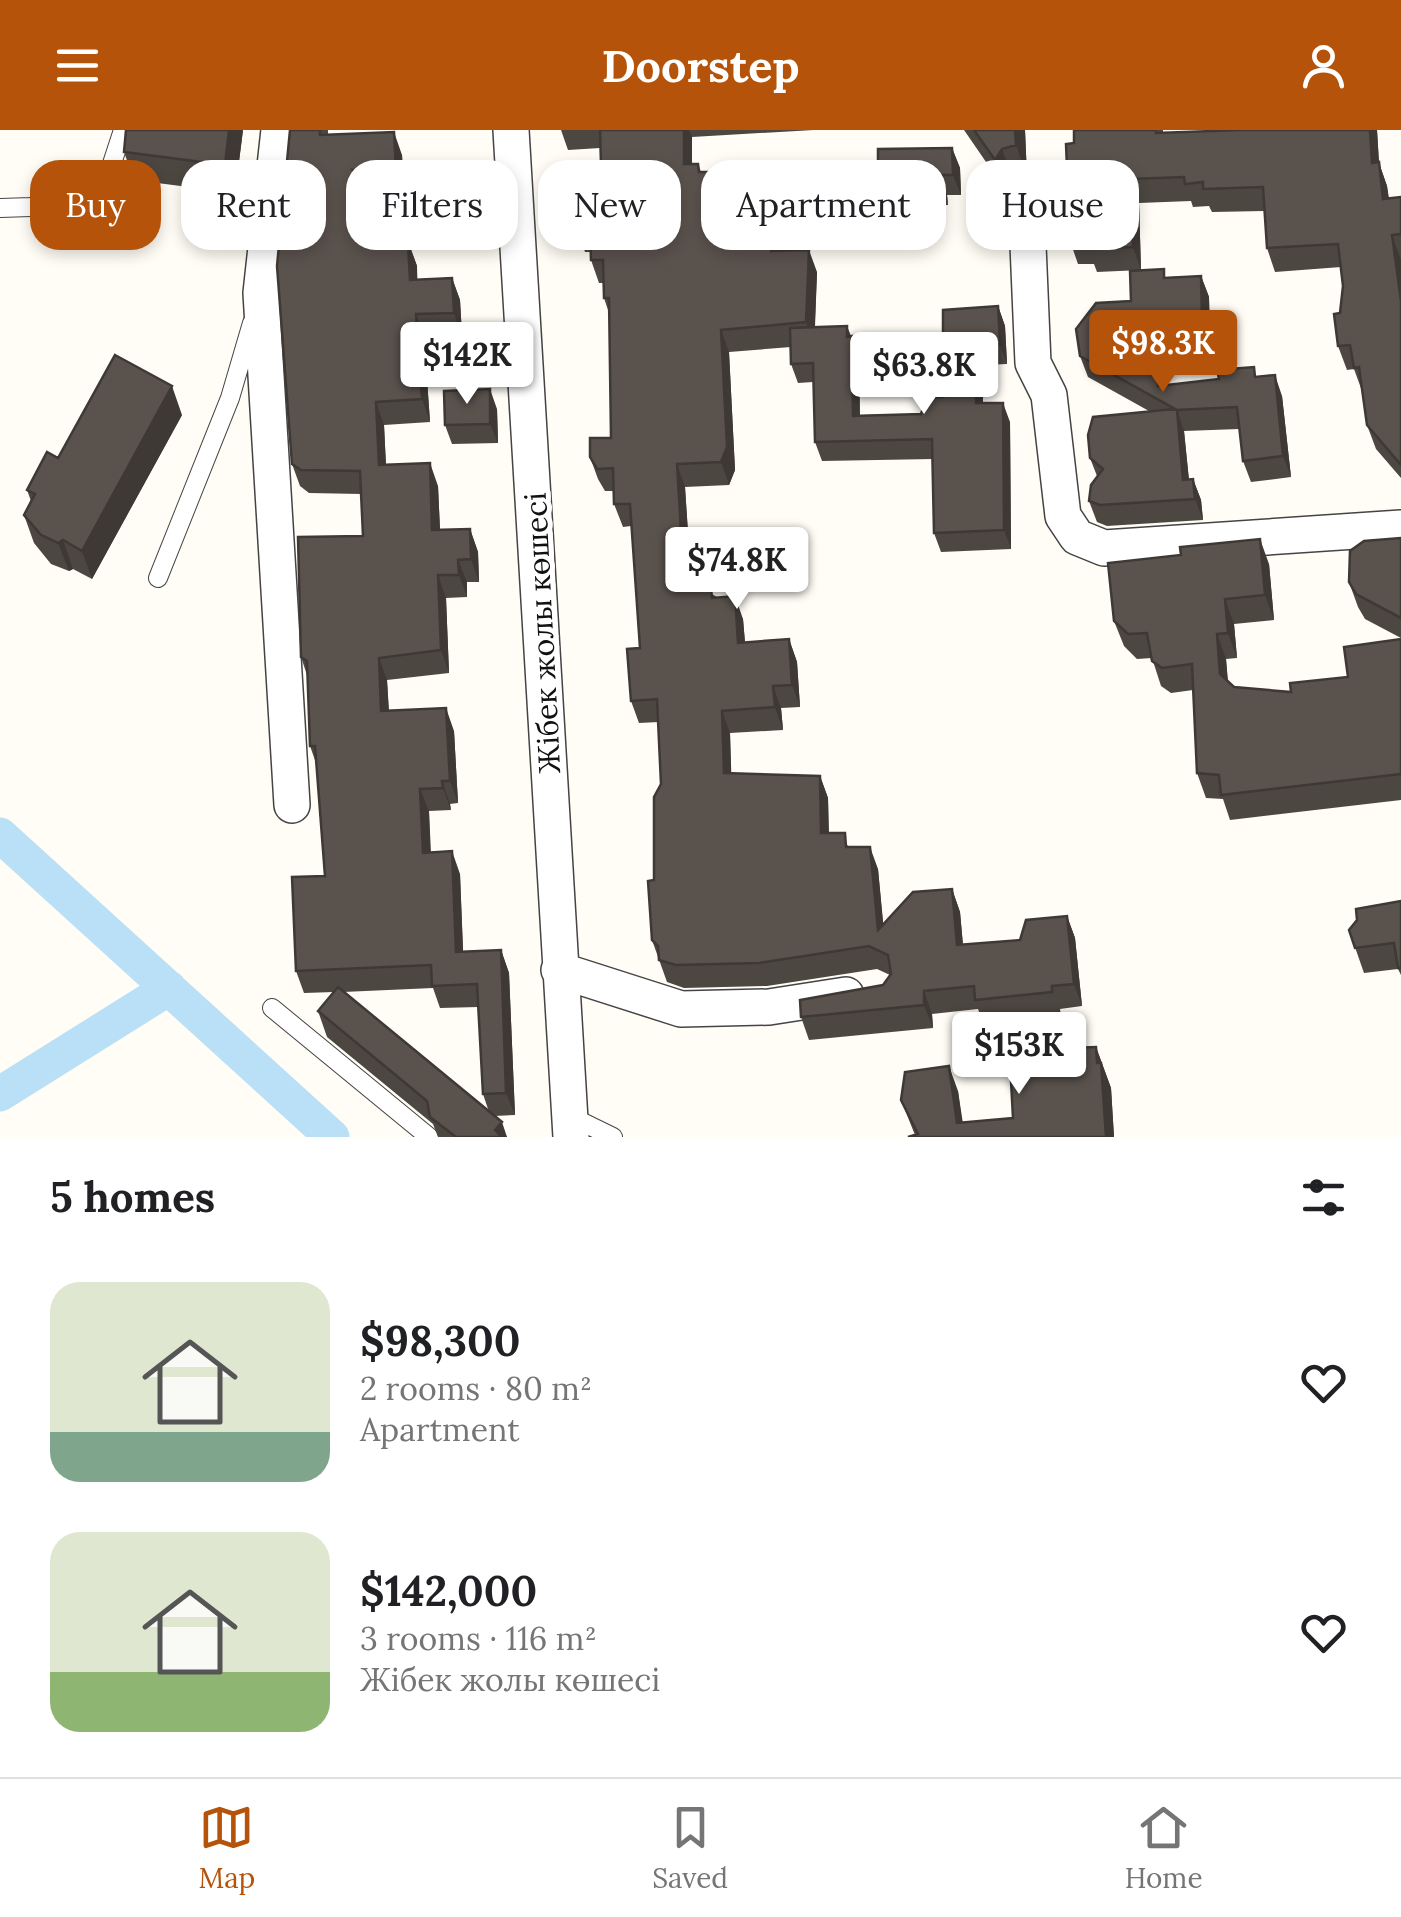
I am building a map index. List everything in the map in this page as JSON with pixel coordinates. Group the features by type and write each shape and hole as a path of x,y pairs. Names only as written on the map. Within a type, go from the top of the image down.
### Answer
{"street":[{"path":"279,130 260,293 292,805"},
{"name":"Жібек жолы көшесі","path":"511,130 571,1126"},
{"path":"1028,250 1033,363 1049,395 1062,516 1077,537 1104,548 1401,528"},
{"path":"559,970 681,1009 768,1007 879,990"}],"lane":[{"path":"0,208 31,207 104,188 123,130"},
{"path":"158,578 230,398 260,293"},
{"path":"272,1008 429,1137"},
{"path":"571,1126 613,1137"}],"building":[{"path":"126,130 229,130 226,160 186,160 124,152"},
{"path":"290,130 320,130 320,135 394,132 396,160 346,160 346,250 408,250 410,280 452,278 454,313 416,314 422,399 376,402 379,465 430,463 432,530 470,529 471,559 458,560 459,575 438,575 441,650 379,658 381,711 446,708 450,781 442,781 443,788 420,789 423,853 452,851 456,952 501,950 506,1093 483,1094 477,984 432,986 431,965 296,971 292,877 325,876 315,746 310,746 307,661 301,657 298,537 363,536 360,471 301,470 292,464 279,250 326,250 326,160 287,160"},
{"path":"600,130 684,130 684,164 698,164 701,172 701,250 809,250 806,322 721,330 727,447 721,462 677,464 684,582 710,580 712,598 735,596 738,643 789,639 792,685 773,686 775,707 722,711 724,773 820,776 821,833 845,833 846,847 870,847 878,930 913,892 952,889 957,945 1020,940 1026,920 1067,916 1074,984 1052,986 1052,992 975,1000 974,986 924,991 924,1005 801,1017 800,1000 883,985 891,974 888,955 869,946 759,963 676,965 659,960 658,946 652,940 648,881 654,880 654,797 661,784 657,699 631,701 627,649 640,648 630,504 614,504 613,468 597,469 590,457 590,438 611,438 609,298 604,298 603,260 591,260 591,250 681,250 681,160 601,160"},
{"path":"974,130 1015,130 1016,145 1002,149 995,160"},
{"path":"1074,130 1370,130 1372,163 1379,162 1383,199 1401,197 1401,234 1392,235 1401,301 1401,465 1367,425 1359,367 1354,368 1350,345 1338,346 1334,314 1340,313 1343,286 1338,244 1267,248 1263,187 1203,189 1203,182 1185,184 1184,177 1139,179 1139,160 1067,160 1066,144 1074,143"},
{"path":"952,148 953,175 946,175 946,160 878,160 878,149"},
{"path":"1164,269 1164,278 1201,276 1202,318 1154,321 1158,386 1219,379 1217,370 1254,367 1255,377 1275,375 1283,456 1243,461 1237,407 1177,410 1183,480 1193,479 1195,499 1100,505 1089,501 1091,485 1103,469 1090,458 1088,435 1093,417 1175,409 1080,356 1076,329 1096,303 1131,301 1130,271"},
{"path":"998,306 1000,344 976,346 976,403 1003,403 1004,530 934,533 932,439 815,442 813,363 791,364 790,328 847,326 847,337 852,336 853,416 921,414 927,397 943,397 943,310"},
{"path":"115,355 172,386 82,551 63,540 58,543 41,535 24,515 35,494 27,490 47,452 58,458"},
{"path":"490,389 490,424 445,425 444,391"},
{"path":"1401,538 1401,618 1356,594 1349,582 1350,551 1364,541"},
{"path":"1260,539 1265,595 1225,599 1228,633 1217,634 1220,674 1234,687 1291,692 1290,683 1348,677 1344,647 1401,639 1401,774 1221,795 1219,775 1197,773 1192,664 1162,668 1152,661 1147,633 1128,634 1114,621 1108,563 1181,555 1180,547"},
{"path":"1401,901 1398,968 1394,943 1355,948 1349,930 1357,920 1356,909"},
{"path":"338,987 502,1122 495,1130 502,1137 456,1137 430,1117 427,1101 318,1011"},
{"path":"1068,1040 1069,1048 1096,1047 1097,1063 1101,1063 1106,1137 908,1137 918,1134 901,1100 905,1072 949,1066 957,1123 1013,1118 1009,1044"}],"waterway":[{"path":"0,835 332,1137"},
{"path":"0,1094 169,988"}]}
